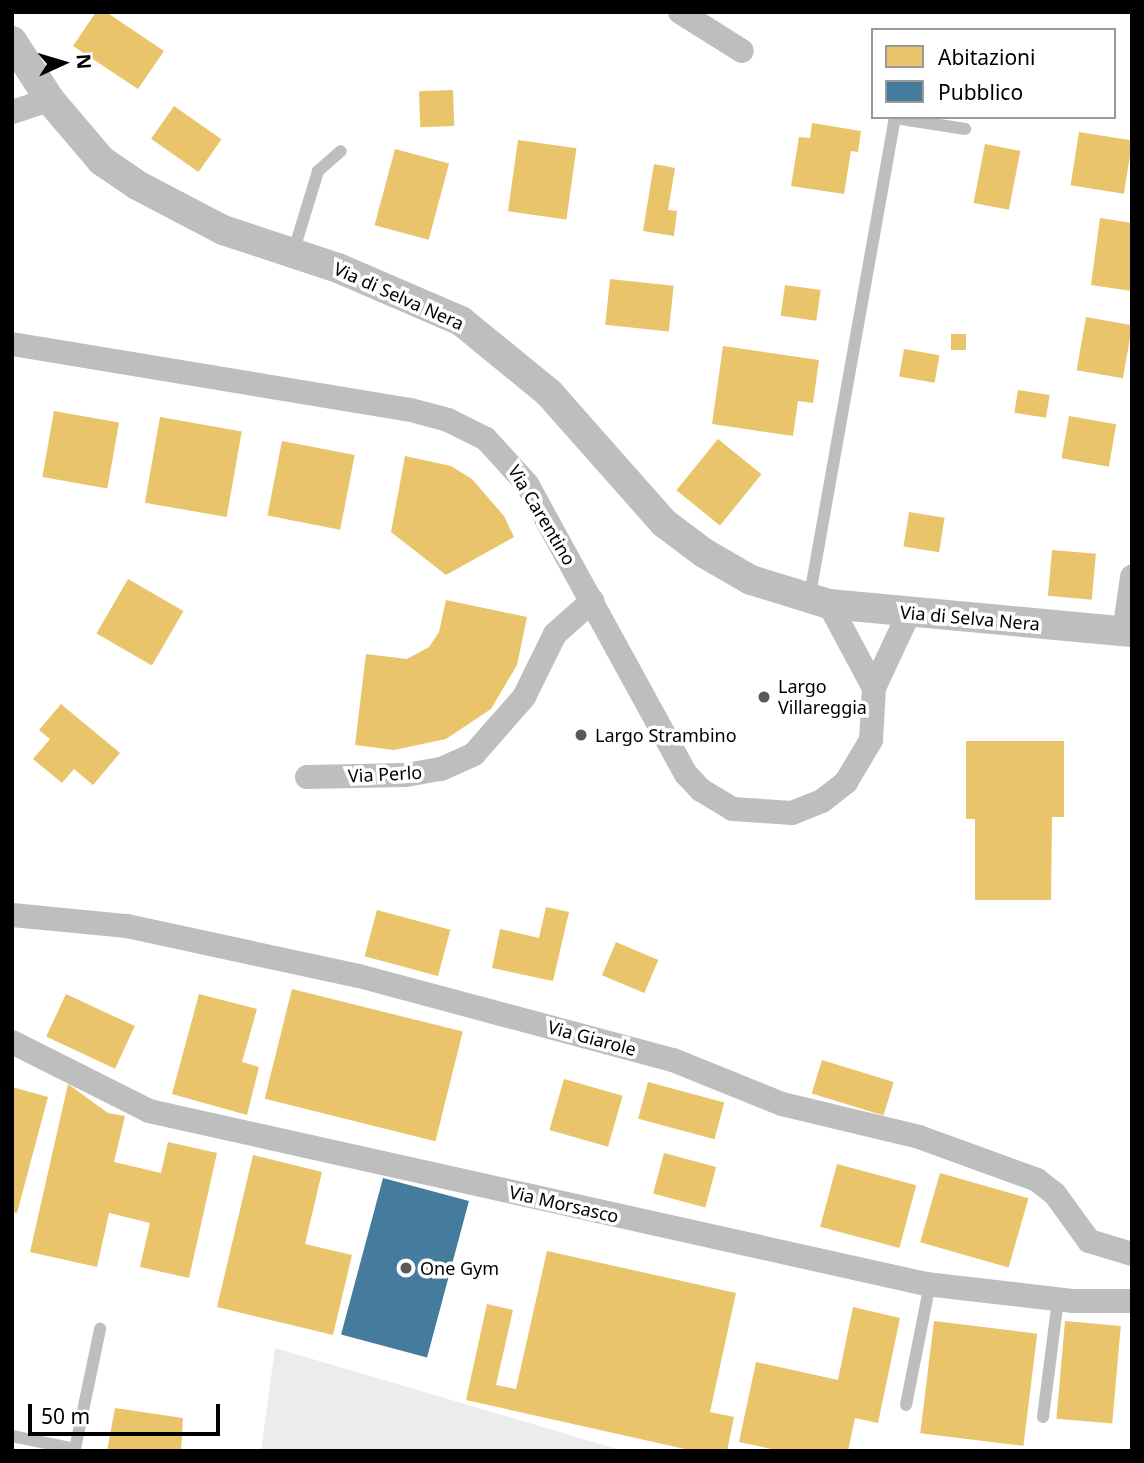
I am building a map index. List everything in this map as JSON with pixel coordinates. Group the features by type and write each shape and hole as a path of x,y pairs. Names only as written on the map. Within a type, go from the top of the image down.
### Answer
{"street":[{"path":"680,12 742,51"},
{"name":"Via di Selva Nera","path":"12,41 50,100 102,161 136,185 223,230 293,253 461,321 549,393 664,523 704,553 751,579 819,602 909,613 1128,632"},
{"path":"12,112 50,100"},
{"name":"Via Carentino","path":"12,344 448,420 486,439 515,467 592,601 685,774 701,790 733,809 792,814 822,801 846,782 871,740 874,688 909,613"},
{"path":"1128,632 1132,577"},
{"name":"Via Perlo","path":"307,777 406,775 440,769 474,754 524,697 555,634 592,601"},
{"path":"819,602 874,688"},
{"name":"Via Giarole","path":"12,915 56,916 127,926 359,976 673,1060 782,1104 919,1137 1037,1180 1055,1194 1089,1241 1132,1254"},
{"name":"Via Morsasco","path":"12,1042 149,1111 930,1284 1058,1300 1132,1301"}],"lane":[{"path":"819,602 895,119"},
{"path":"901,119 965,129"},
{"path":"293,253 318,171 341,151"},
{"path":"906,1405 930,1284"},
{"path":"1043,1417 1058,1300"},
{"path":"12,1436 75,1450 100,1329"}],"shaded area":[{"path":"275,1348 624,1451 261,1451"}],"building: Abitazioni":[{"path":"96,12 106,12 164,51 138,89 73,46"},
{"path":"453,90 454,126 420,127 419,91"},
{"path":"174,106 222,139 199,172 151,139"},
{"path":"812,123 861,131 858,152 851,151 844,194 791,186 799,137 810,138"},
{"path":"1079,132 1132,140 1124,194 1071,185"},
{"path":"518,140 576,148 566,220 508,211"},
{"path":"985,144 1020,151 1009,210 974,203"},
{"path":"395,149 449,163 429,240 375,225"},
{"path":"654,164 675,168 668,210 677,211 674,236 643,231"},
{"path":"1100,218 1132,223 1132,291 1091,285"},
{"path":"610,279 674,286 669,331 605,325"},
{"path":"785,285 821,290 816,321 781,316"},
{"path":"1086,317 1132,325 1123,378 1077,370"},
{"path":"951,334 966,334 966,350 951,350"},
{"path":"723,346 819,360 813,403 798,401 793,436 712,424"},
{"path":"904,349 939,355 935,383 899,377"},
{"path":"1018,390 1050,395 1046,418 1014,413"},
{"path":"54,411 119,422 107,488 42,477"},
{"path":"1069,416 1116,424 1109,467 1062,458"},
{"path":"160,417 242,431 227,517 145,503"},
{"path":"718,439 762,474 720,526 676,490"},
{"path":"282,441 355,455 340,530 267,516"},
{"path":"405,456 451,466 472,479 504,516 514,537 446,575 391,532"},
{"path":"909,512 945,518 939,552 904,547"},
{"path":"1052,550 1096,554 1092,600 1048,596"},
{"path":"128,579 183,611 152,666 96,634"},
{"path":"446,600 527,617 517,665 491,709 446,739 394,750 355,745 366,654 407,659 429,647 439,632"},
{"path":"61,704 120,753 93,785 74,769 62,783 33,759 50,739 39,730"},
{"path":"966,741 1064,741 1064,817 1052,817 1051,900 975,900 975,819 966,819"},
{"path":"546,907 569,912 553,981 492,968 500,929 539,938"},
{"path":"377,910 450,930 438,976 365,956"},
{"path":"616,942 658,960 644,993 602,975"},
{"path":"292,989 463,1032 435,1141 265,1099"},
{"path":"66,994 135,1026 115,1069 46,1037"},
{"path":"199,994 257,1009 242,1062 259,1067 247,1115 172,1094"},
{"path":"822,1060 894,1082 883,1115 812,1093"},
{"path":"564,1079 623,1096 608,1147 549,1130"},
{"path":"648,1082 724,1102 714,1139 638,1119"},
{"path":"68,1084 108,1113 125,1116 114,1162 161,1173 168,1142 217,1153 189,1278 140,1267 150,1223 109,1213 97,1267 30,1252"},
{"path":"12,1087 48,1097 17,1213 12,1212"},
{"path":"664,1153 716,1167 705,1208 653,1194"},
{"path":"253,1155 322,1172 305,1244 352,1255 333,1335 217,1307"},
{"path":"837,1164 916,1185 899,1248 820,1227"},
{"path":"940,1173 1028,1198 1009,1268 920,1242"},
{"path":"547,1251 736,1293 710,1412 734,1417 727,1451 694,1451 466,1400 487,1304 513,1310 496,1385 516,1389"},
{"path":"853,1307 900,1318 878,1423 855,1418 848,1451 781,1451 739,1442 756,1362 838,1380"},
{"path":"934,1321 1037,1334 1023,1446 920,1433"},
{"path":"1065,1321 1121,1326 1112,1424 1056,1419"},
{"path":"115,1408 183,1418 181,1451 107,1451"}],"building: Pubblico":[{"name":"One Gym","path":"383,1178 469,1201 427,1358 341,1334"}],"place":[{"name":"Largo Villareggia","path":"764,697"},
{"name":"Largo Strambino","path":"581,735"},
{"name":"One Gym","path":"406,1268"}]}
